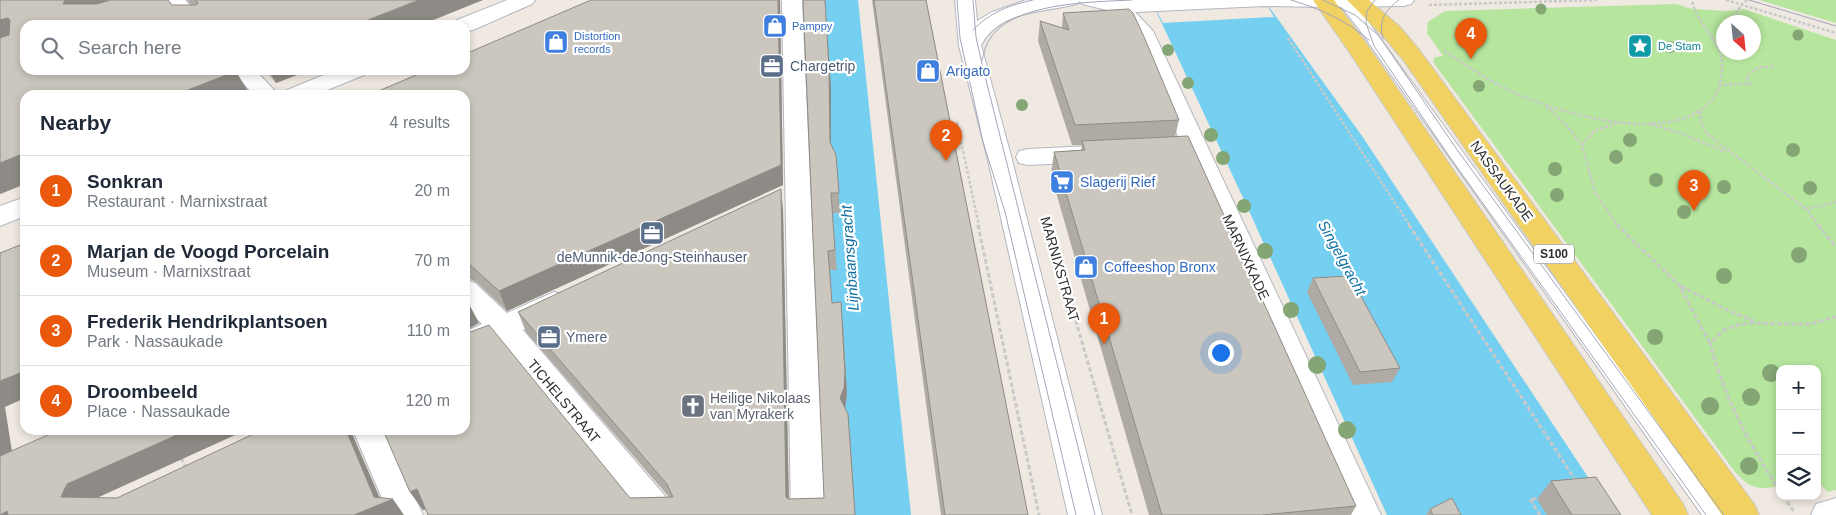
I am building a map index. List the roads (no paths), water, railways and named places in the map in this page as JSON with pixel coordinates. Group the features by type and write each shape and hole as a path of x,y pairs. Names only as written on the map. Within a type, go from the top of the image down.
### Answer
{"main road":[{"path":"1333,0 1358,48 1671,515"},
{"name":"NASSAUKADE","path":"1357,0 1402,44 1742,515"}],"street":[{"path":"173,0 193,20"},
{"path":"470,23 525,0"},
{"path":"792,0 796,192 808,515"},
{"path":"965,0 970,46 999,156 1085,515"},
{"path":"970,46 982,30 1012,11 1032,5 1070,0"},
{"path":"1088,0 1118,6 1264,0 1404,0"},
{"name":"MARNIXKADE","path":"1118,6 1142,31 1364,515"},
{"path":"247,75 262,90"},
{"path":"307,90 344,75"},
{"path":"1167,150 1197,149"},
{"path":"1028,158 1117,153"},
{"path":"770,204 796,192"},
{"path":"0,216 20,208"},
{"path":"470,343 574,294"},
{"name":"TICHELSTRAAT","path":"470,295 503,327 660,515"},
{"path":"371,435 406,515"},
{"path":"1828,515 1836,513"}],"lane":[{"name":"NASSAUKADE","path":"1333,0 1364,26 1715,515"}],"water":[{"name":"Lijnbaansgracht","path":"806,0 858,0 911,515 829,515"},
{"name":"Singelgracht","path":"1151,0 1264,0 1362,136 1613,515 1387,515"}],"tram line":[{"path":"957,0 960,38 983,142 1005,212 1076,515"},
{"path":"973,0 975,28"},
{"path":"975,28 986,18 1001,10 1033,0"},
{"path":"982,60 988,42 998,29 1014,19 1053,7 1132,0"},
{"path":"1291,0 1332,16 1369,40"},
{"path":"1323,0 1355,15 1367,25"},
{"path":"1367,25 1367,11 1375,0"},
{"path":"1383,39 1381,27 1384,16 1399,0"},
{"path":"1749,0 1836,26"},
{"path":"1367,25 1379,36 1458,151 1724,515"},
{"path":"1367,25 1374,46 1449,156 1706,515"},
{"path":"975,28 983,68 1095,515"}],"place":[{"name":"Pamppy","path":"775,26"},
{"name":"Distortion records","path":"556,42"},
{"name":"De Stam","path":"1640,46"},
{"name":"Droombeeld","path":"1471,59"},
{"name":"Chargetrip","path":"772,66"},
{"name":"Arigato","path":"928,71"},
{"name":"Marjan de Voogd Porcelain","path":"946,161"},
{"name":"Slagerij Rief","path":"1062,182"},
{"name":"Frederik Hendrikplantsoen","path":"1694,211"},
{"name":"deMunnik-deJong-Steinhauser","path":"652,233"},
{"name":"Coffeeshop Bronx","path":"1086,267"},
{"name":"Ymere","path":"549,337"},
{"name":"Sonkran","path":"1104,344"},
{"name":"Heilige Nikolaas van Myrakerk","path":"693,406"}]}
